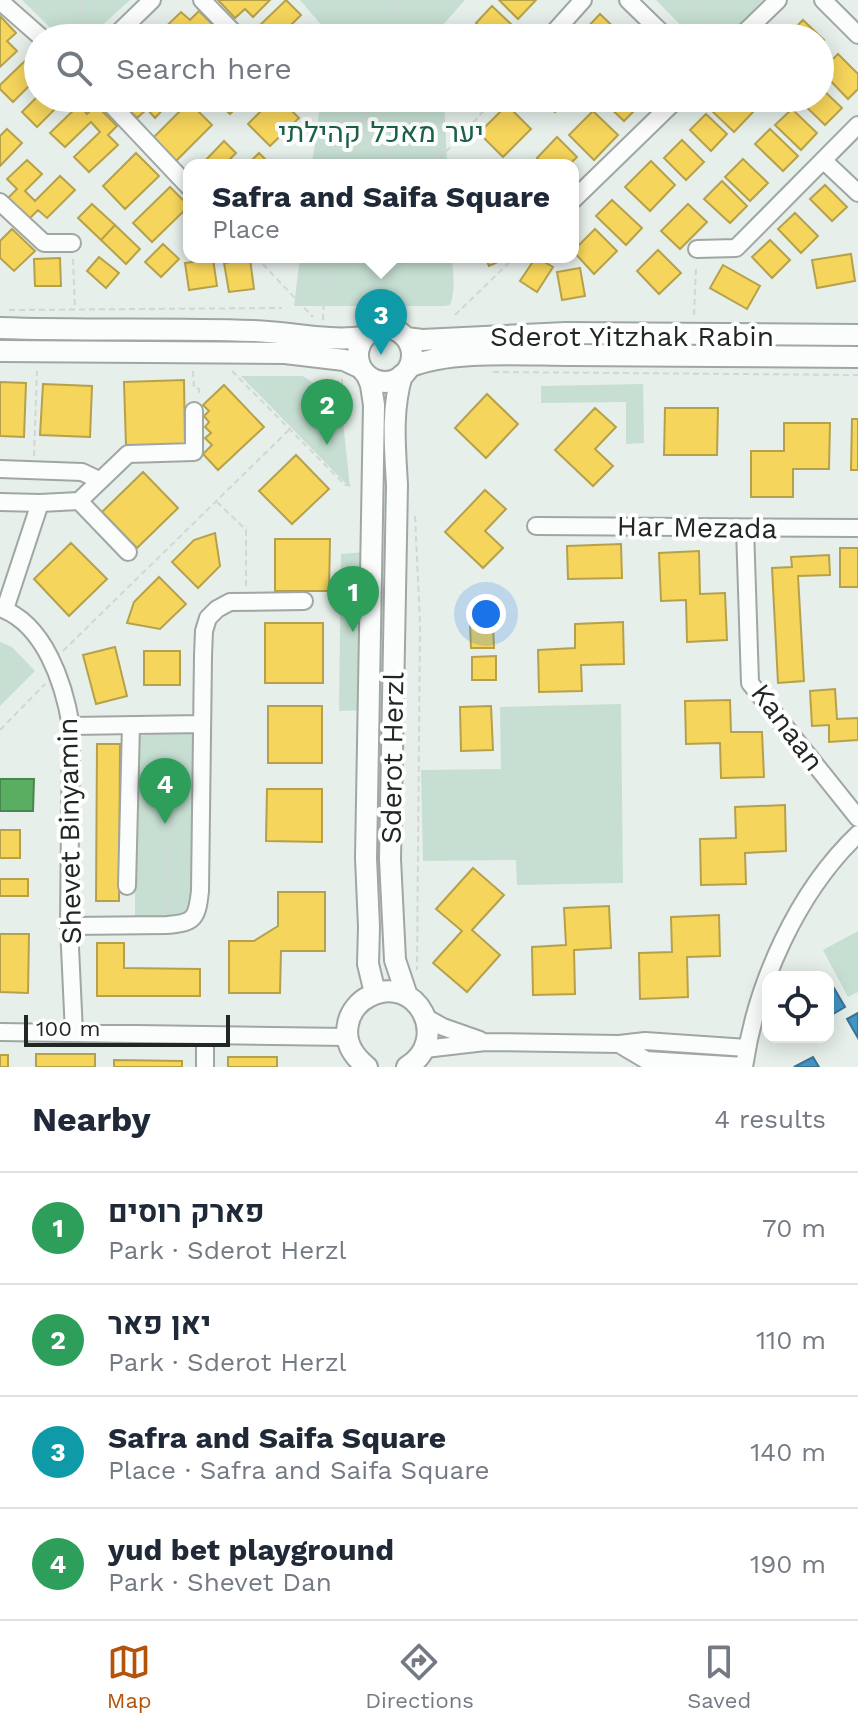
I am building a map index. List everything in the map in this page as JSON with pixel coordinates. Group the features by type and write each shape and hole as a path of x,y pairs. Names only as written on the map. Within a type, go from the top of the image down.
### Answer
{"main road":[{"path":"0,328 260,331 336,340 364,337 372,331 388,328 406,338 412,352 405,371 388,382 357,373 344,360 285,353 0,351"},
{"name":"Sderot Yitzhak Rabin","path":"406,338 422,340 565,333 858,335"},
{"path":"357,373 358,352 364,337"},
{"name":"Sderot Yitzhak Rabin","path":"405,371 423,361 480,355 858,357"},
{"name":"Sderot Herzl","path":"405,371 396,397 394,427 397,485 390,859 395,960 407,996 418,1005 425,1017"},
{"name":"Sderot Herzl","path":"357,373 371,385 374,405 366,858 368,964 375,993"},
{"path":"361,1065 350,1049 347,1037 347,1026 356,1006 375,993 396,992 407,996"},
{"path":"407,1067 425,1049 428,1038 425,1017"}],"street":[{"path":"127,24 152,0"},
{"path":"202,0 225,24"},
{"path":"562,24 583,0"},
{"path":"628,0 653,24"},
{"path":"753,24 778,0"},
{"path":"823,0 858,35"},
{"path":"0,1 26,24"},
{"path":"118,112 183,181"},
{"path":"579,194 664,112"},
{"path":"697,249 736,248 858,125"},
{"path":"823,160 858,193"},
{"path":"0,202 44,243 72,243"},
{"path":"0,502 79,501 128,454 194,452 194,404"},
{"path":"0,469 82,472 99,480"},
{"path":"79,501 128,552"},
{"path":"2,608 40,503"},
{"name":"Har Mezada","path":"536,526 858,528"},
{"name":"Kanaan","path":"745,528 750,683 858,818"},
{"path":"69,926 182,924 196,915 200,891 204,631 208,618 230,602 304,601"},
{"name":"Shevet Binyamin","path":"2,608 21,620 36,637 54,666 68,708 71,726 69,926 74,1033"},
{"path":"71,726 202,724"},
{"path":"127,886 131,725"},
{"path":"619,1044 646,1060 744,1066 763,986 785,936 809,895 846,845 858,834"},
{"path":"425,1017 485,1042"},
{"path":"0,1032 347,1037"},
{"path":"205,1036 205,1067"},
{"path":"425,1049 485,1042 619,1044 645,1041 747,1048"}],"path":[{"path":"81,0 82,24"},
{"path":"396,24 397,0"},
{"path":"682,0 704,24 732,0"},
{"path":"365,112 363,130 377,134 388,159"},
{"path":"438,159 483,112"},
{"path":"72,243 75,310"},
{"path":"694,315 697,249"},
{"path":"262,263 313,317"},
{"path":"323,320 325,272 331,263"},
{"path":"455,315 509,263"},
{"path":"0,310 282,308"},
{"path":"214,353 345,485 372,485"},
{"path":"33,469 37,369"},
{"path":"193,370 194,388 199,389 199,398 194,404"},
{"path":"491,372 858,375"},
{"path":"0,730 54,666 216,501 289,429 357,373"},
{"path":"216,501 246,530 246,588"},
{"path":"415,516 420,622 417,972"},
{"path":"167,925 173,724"}],"green space":[{"path":"22,0 130,0 103,24 47,24"},
{"name":"יער מאכל קהילתי","path":"300,0 465,0 444,24 320,24"},
{"path":"656,0 763,0 741,24 679,24"},
{"name":"יער מאכל קהילתי","path":"319,112 445,112 447,159 313,159"},
{"path":"299,263 452,263 454,281 450,305 294,306"},
{"path":"241,376 303,376 341,402 350,488"},
{"path":"643,384 644,443 626,444 626,402 541,403 541,386"},
{"path":"366,552 366,710 339,711 341,554"},
{"path":"0,642 12,647 35,671 0,706"},
{"path":"621,704 623,883 517,885 516,860 423,861 421,770 501,769 500,707"},
{"path":"196,731 192,913 135,918 135,736"},
{"path":"858,931 858,992 848,997 823,950"}],"building: Homes":[{"path":"218,0 270,0 253,17 245,9 235,18"},
{"path":"286,0 301,15 292,24 261,24"},
{"path":"499,0 536,0 518,19"},
{"path":"492,6 511,24 477,24"},
{"path":"199,11 212,24 169,24 181,12 190,20"},
{"path":"600,14 610,24 591,24"},
{"path":"0,16 16,33 7,41 17,51 0,67"},
{"path":"838,54 858,74 858,89 848,99 834,84 834,58"},
{"path":"24,62 24,91 13,102 0,89 0,85"},
{"path":"834,100 842,108 825,125 812,112 834,112"},
{"path":"24,110 52,112 37,127 22,112"},
{"path":"72,112 103,112 117,126 108,135 118,145 89,172 74,157 100,132 91,122 65,147 50,133"},
{"path":"179,112 199,112 212,125 176,161 153,138"},
{"path":"260,112 293,112 299,118 270,146 248,124"},
{"path":"500,112 514,112 531,129 503,157 479,133"},
{"path":"594,112 618,135 594,160 569,135"},
{"path":"614,112 633,112 624,121"},
{"path":"713,112 753,112 734,132"},
{"path":"789,112 795,112 817,133 801,150 775,125"},
{"path":"706,114 727,134 711,151 690,130"},
{"path":"7,129 22,143 0,166 0,136"},
{"path":"770,129 798,156 783,171 755,144"},
{"path":"557,137 577,157 575,159 537,158"},
{"path":"682,140 704,162 686,180 664,158"},
{"path":"224,141 236,153 230,159 207,159"},
{"path":"136,153 159,176 125,209 103,186"},
{"path":"743,159 768,183 750,201 725,177"},
{"path":"27,160 42,174 25,191 35,201 60,176 75,190 47,218 38,210 29,219 8,198 17,189 7,179"},
{"path":"651,161 675,185 650,211 625,187"},
{"path":"722,181 747,206 730,223 704,199"},
{"path":"825,185 847,207 832,221 810,199"},
{"path":"170,187 183,200 183,212 152,242 133,223"},
{"path":"612,200 642,228 626,245 596,216"},
{"path":"92,204 115,225 101,240 78,218"},
{"path":"688,204 707,222 680,249 661,231"},
{"path":"795,213 818,236 801,253 778,229"},
{"path":"115,225 140,249 126,264 101,240"},
{"path":"12,229 35,251 14,271 0,258 0,241"},
{"path":"595,229 617,251 594,274 579,258 579,245"},
{"path":"770,240 790,260 772,278 752,257"},
{"path":"163,244 179,259 161,277 145,262"},
{"path":"658,250 681,273 659,294 637,271"},
{"path":"851,254 855,281 817,288 812,260"},
{"path":"99,257 119,273 106,288 87,271"},
{"path":"60,258 61,286 35,286 34,259"},
{"path":"185,263 214,263 217,286 189,290"},
{"path":"224,263 251,263 254,289 229,292"},
{"path":"532,263 546,263 553,267 537,292 520,281"},
{"path":"723,265 760,286 747,309 710,288"},
{"path":"580,268 585,296 562,300 557,272"},
{"path":"184,380 185,445 126,446 124,382"},
{"path":"0,382 26,383 24,437 0,436"},
{"path":"43,384 92,386 90,437 40,435"},
{"path":"224,385 264,427 218,470 203,454 212,445 205,438 211,433 205,427 209,422 204,416 209,411 203,405"},
{"path":"487,394 518,424 486,458 455,428"},
{"path":"595,408 616,427 595,449 613,466 593,486 555,450"},
{"path":"665,408 718,408 717,455 664,455"},
{"path":"852,419 858,419 858,470 851,470"},
{"path":"784,423 830,423 829,469 793,469 793,497 751,497 751,451 784,451"},
{"path":"296,455 329,489 292,524 259,491"},
{"path":"143,472 178,508 137,548 102,512"},
{"path":"485,490 506,509 485,531 503,548 483,568 445,532"},
{"path":"215,533 220,566 198,588 172,562 194,540"},
{"path":"275,539 330,539 329,591 275,591"},
{"path":"71,543 107,579 69,616 34,579"},
{"path":"621,544 622,578 568,579 567,546"},
{"path":"840,548 858,548 858,587 840,587"},
{"path":"699,551 700,594 725,593 727,640 687,642 686,600 661,601 659,553"},
{"path":"829,555 830,575 798,576 804,681 778,683 772,568 792,567 791,557"},
{"path":"159,577 186,604 160,629 127,623 134,602"},
{"path":"623,622 624,664 581,665 582,691 539,692 538,650 575,648 575,624"},
{"path":"265,623 323,623 323,683 265,683"},
{"path":"493,623 494,648 471,648 470,624"},
{"path":"115,647 127,696 96,704 83,655"},
{"path":"144,651 180,651 180,685 144,685"},
{"path":"496,656 496,680 472,680 472,657"},
{"path":"835,689 837,719 858,718 858,740 829,742 829,725 812,726 810,691"},
{"path":"730,700 731,732 762,732 764,777 721,778 720,743 686,744 685,701"},
{"path":"268,706 322,706 322,763 268,763"},
{"path":"491,706 493,750 461,751 460,707"},
{"path":"97,744 120,744 119,901 96,901"},
{"path":"267,789 322,789 322,842 266,841"},
{"path":"785,805 786,851 745,853 746,884 701,885 700,839 736,838 735,807"},
{"path":"0,830 20,830 20,858 0,858"},
{"path":"473,868 504,895 472,930 500,955 467,992 433,963 462,931 436,909"},
{"path":"0,879 28,879 28,896 0,896"},
{"path":"278,892 325,892 325,951 281,951 280,993 229,993 229,941 254,941 278,926"},
{"path":"609,906 611,948 574,950 575,994 533,995 532,947 566,945 564,908"},
{"path":"719,915 720,956 687,957 688,997 640,999 639,953 672,952 671,917"},
{"path":"0,934 29,934 28,993 0,992"},
{"path":"97,943 124,943 124,968 200,969 200,996 97,996"},
{"path":"36,1054 95,1054 95,1067 36,1067"},
{"path":"0,1055 8,1055 8,1067 0,1067"},
{"path":"228,1057 277,1057 277,1067 228,1067"},
{"path":"114,1060 182,1061 182,1067 114,1067"}],"building: Schools":[{"path":"834,988 845,1007 834,1013"},
{"path":"858,1013 858,1038 847,1019"},
{"path":"813,1057 819,1067 794,1067"}],"building: Public":[{"path":"0,779 34,779 33,811 0,811"}],"place":[{"name":"Safra and Saifa Square","path":"381,355"},
{"name":"יאן פאר","path":"327,445"},
{"name":"פארק רוסים","path":"353,632"},
{"name":"yud bet playground","path":"165,824"}]}
